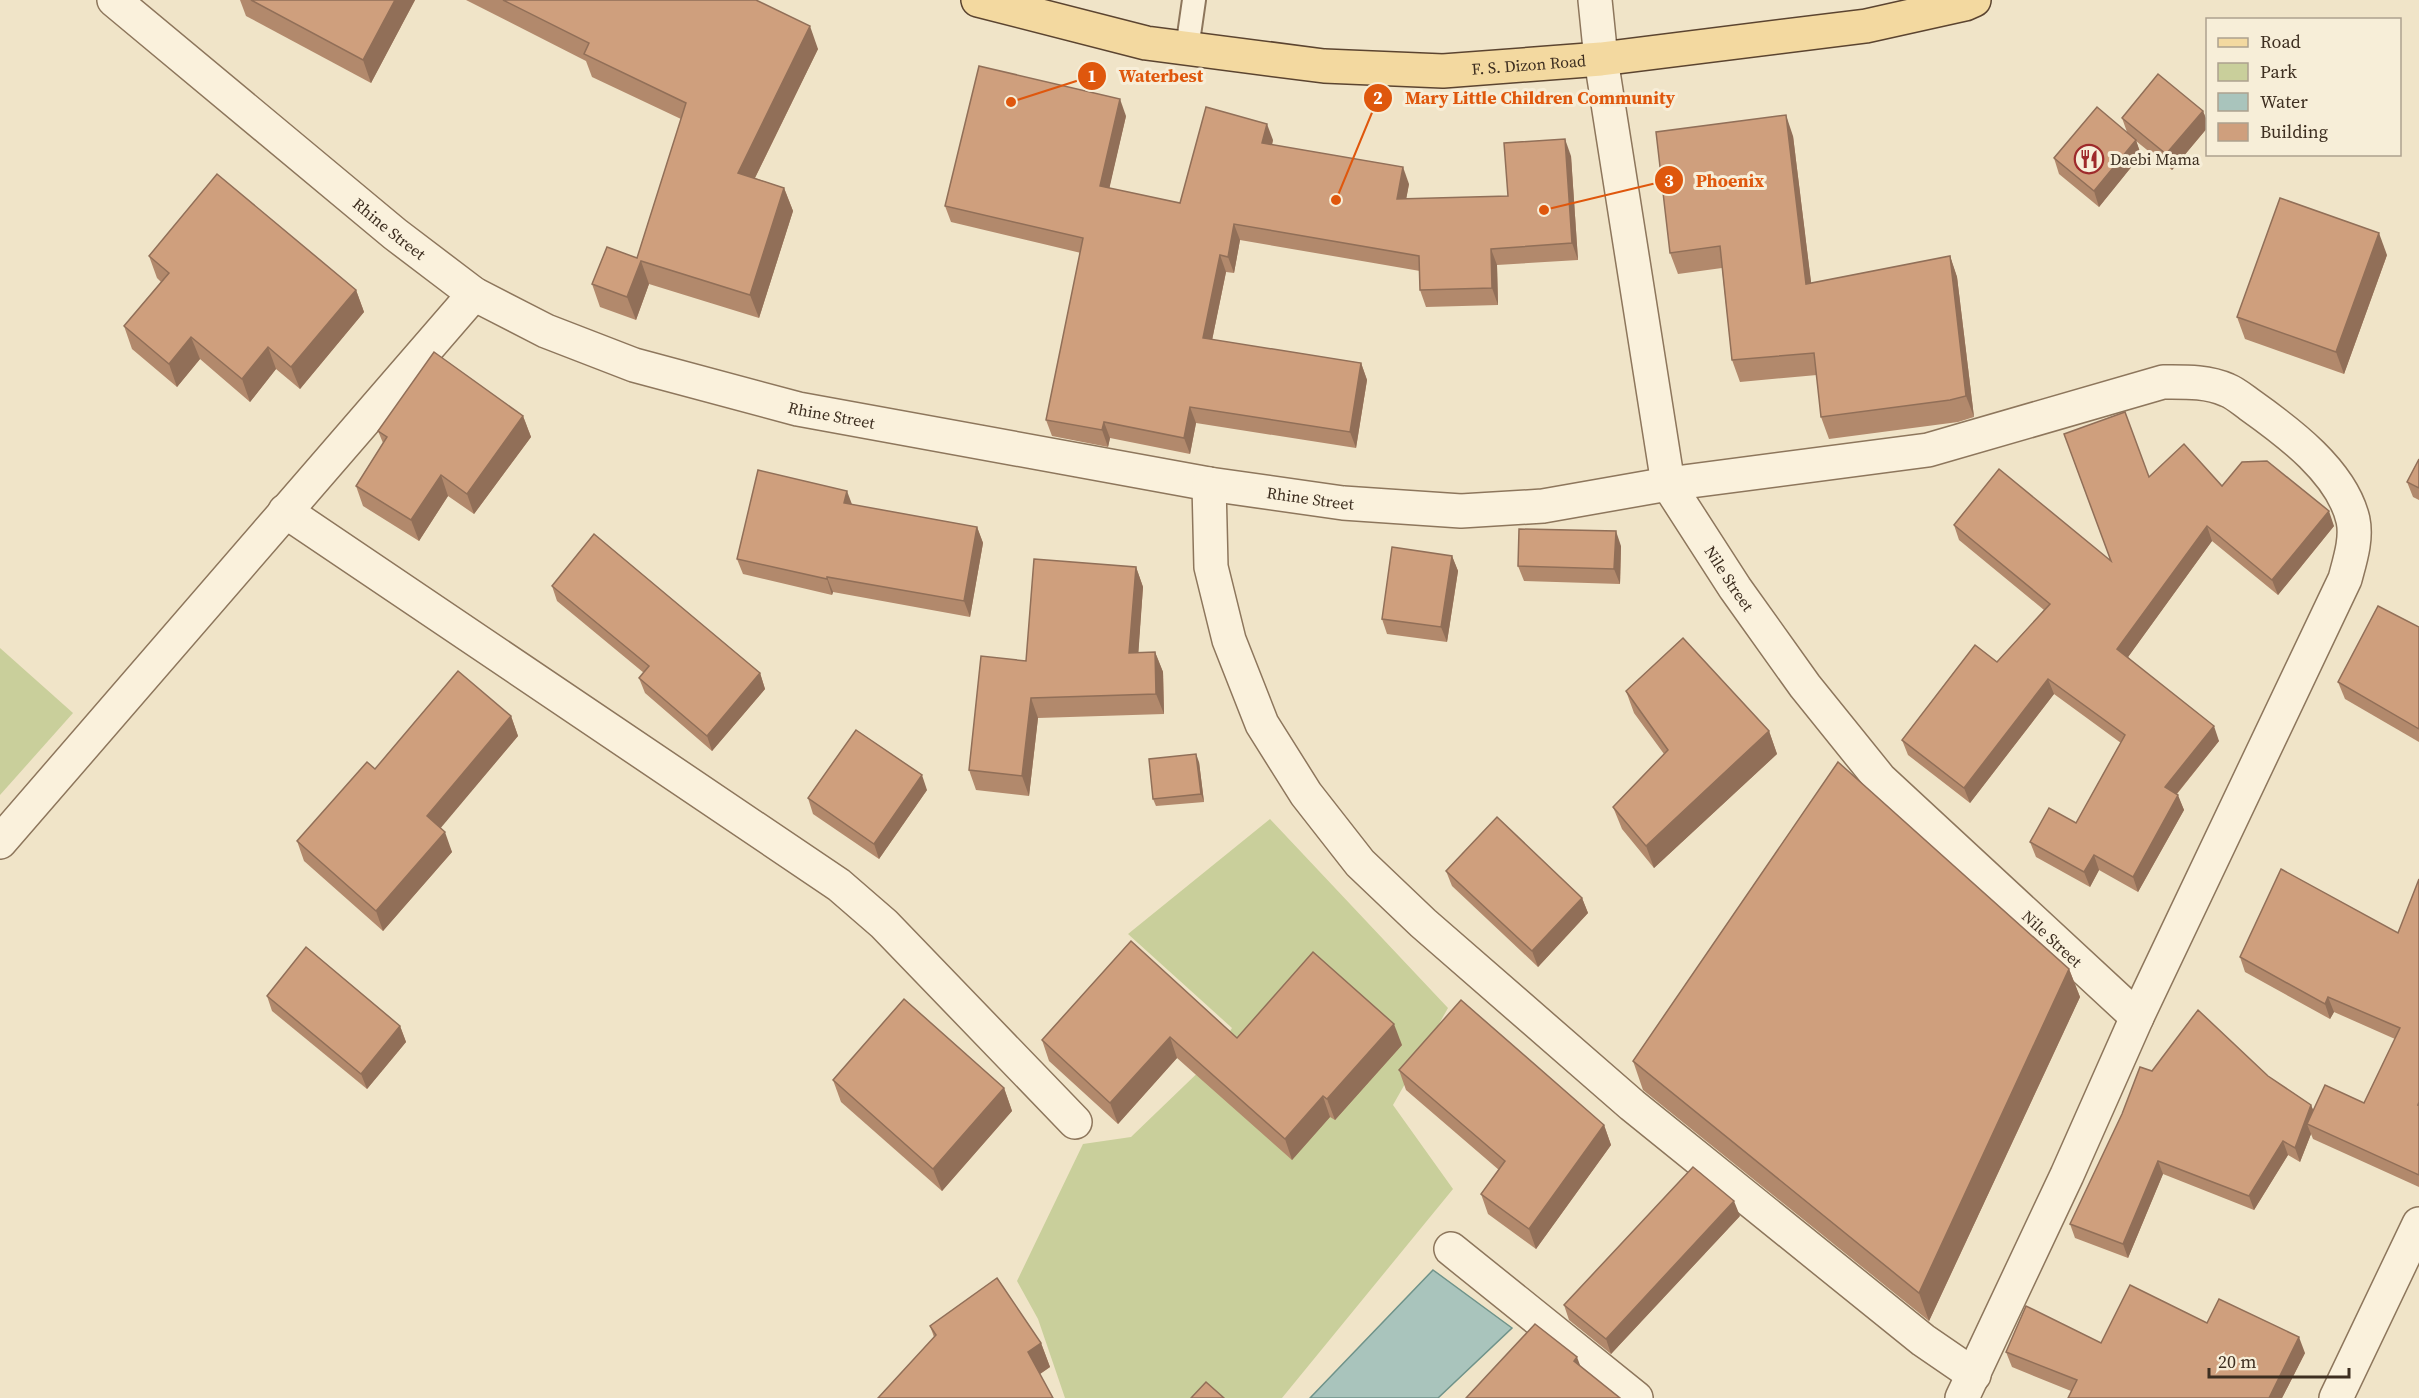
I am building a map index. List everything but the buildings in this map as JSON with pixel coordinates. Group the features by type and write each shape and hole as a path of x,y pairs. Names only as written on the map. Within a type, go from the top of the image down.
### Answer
{"main road":[{"name":"F. S. Dizon Road","path":"978,0 1146,42 1187,49 1324,66 1443,71 1601,59 1866,26 1974,0"}],"street":[{"name":"Rhine Street","path":"114,0 395,234 474,294 546,331 634,364 798,409 1209,484 1343,503 1461,511 1543,506 1668,484 1928,450 2163,382 2197,382 2227,390 2259,412 2310,453 2339,487 2353,520 2354,543 2345,579 2137,1017 2067,1175 1968,1386"},
{"name":"Nile Street","path":"1595,0 1601,59 1668,484 1741,597 1805,686 1880,779 2137,1017"},
{"path":"0,842 474,294"},
{"path":"1209,484 1211,567 1228,640 1262,724 1306,794 1360,864 1423,924 1632,1105 1923,1340 1968,1386"},
{"path":"285,511 839,885 884,924 1075,1122"},
{"path":"2336,1398 2419,1224"},
{"path":"1451,1248 1636,1398"}],"lane":[{"path":"1187,49 1194,0"}],"green space":[{"path":"0,648 73,713 0,795"},
{"path":"1270,819 1448,1008 1393,1105 1453,1189 1282,1398 1065,1398 1038,1319 1017,1281 1083,1144 1131,1137 1211,1060 1232,1028 1128,934"}],"water":[{"path":"1433,1270 1512,1328 1438,1398 1310,1398"}],"place":[{"name":"Waterbest","path":"1011,102"},
{"name":"Daebi Mama","path":"2089,159"},
{"name":"Mary Little Children Community","path":"1336,200"},
{"name":"Phoenix","path":"1544,210"}]}
